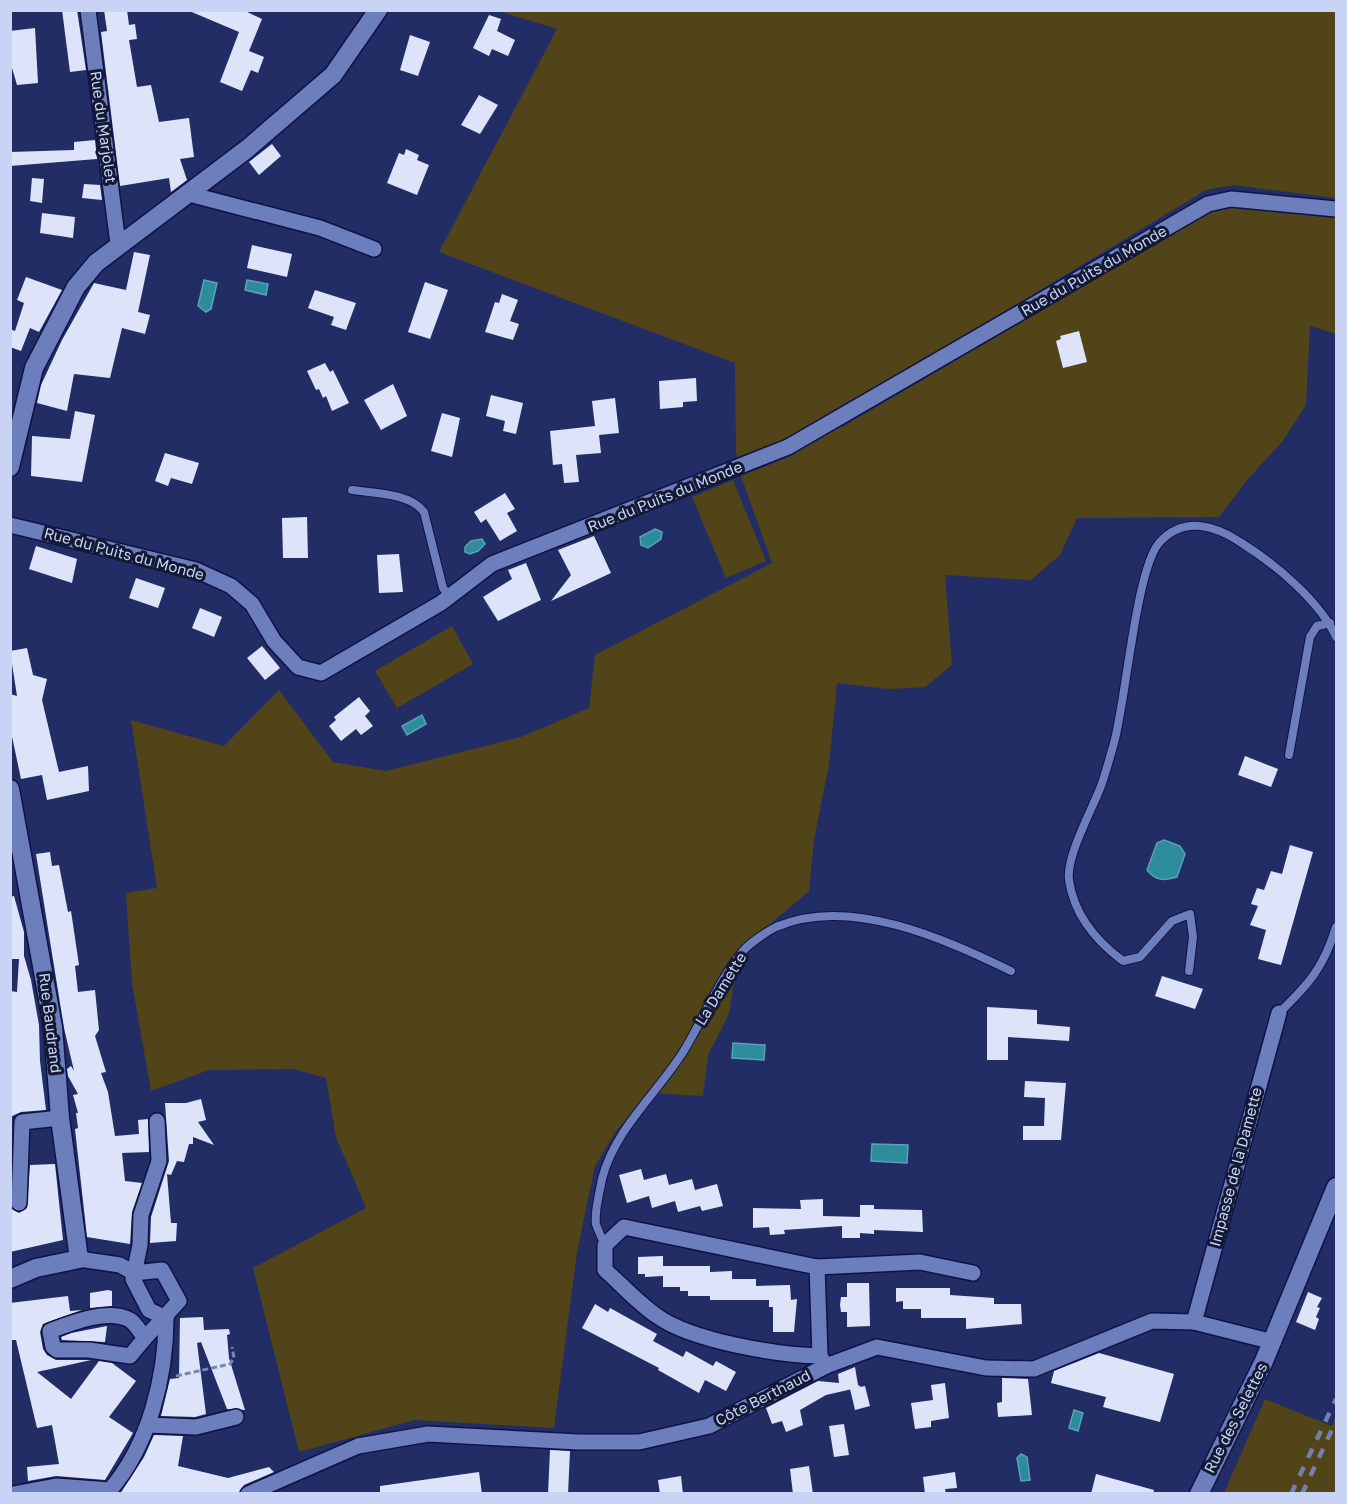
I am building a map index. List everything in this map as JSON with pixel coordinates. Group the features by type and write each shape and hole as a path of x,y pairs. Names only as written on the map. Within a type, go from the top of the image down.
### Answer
{"street":[{"name":"Rue du Marjolet","path":"88,10 118,244"},
{"path":"10,466 34,368 76,287 96,263 118,244 189,194 333,75 378,10"},
{"path":"189,194 320,228 374,249"},
{"name":"Rue du Puits du Monde","path":"10,525 196,570 231,586 252,604 274,641 298,667 321,673 449,596 492,564 788,447 1208,204 1231,199 1336,209"},
{"name":"Rue Baudrand","path":"10,789 53,1027 60,1118 79,1259"},
{"name":"Impasse de la Damette","path":"1194,1322 1279,1013"},
{"path":"19,1203 22,1122 60,1118"},
{"path":"157,1121 159,1161 141,1215 140,1245 133,1279 149,1310 166,1318"},
{"name":"Rue des Selettes","path":"1198,1494 1273,1342 1336,1187"},
{"path":"605,1245 624,1227 818,1267 920,1262 973,1273"},
{"name":"La Damette","path":"605,1245 605,1270 658,1317 702,1337 823,1361"},
{"path":"10,1279 36,1268 79,1259 120,1265 134,1273 162,1270 179,1301 130,1356 89,1350 57,1350 53,1347 50,1331 74,1322 111,1316 130,1320 145,1338"},
{"path":"818,1267 823,1361"},
{"path":"13,1494 56,1486 110,1492 121,1477 148,1425 165,1352 166,1318"},
{"name":"Côte Berthaud","path":"248,1494 358,1446 428,1434 578,1442 639,1442 709,1426 823,1361 878,1347 986,1368 1034,1369 1152,1321 1194,1322 1273,1342"},
{"path":"148,1425 196,1427 236,1417"}],"lane":[{"path":"352,490 407,500 420,506 424,512 443,588 449,596"},
{"path":"1188,971 1193,937 1190,914 1172,921 1140,957 1123,961 1107,949 1076,908 1069,878 1078,839 1100,787 1115,742 1138,608 1149,566 1158,544 1173,531 1195,524 1223,531 1287,577 1330,623 1336,637"},
{"path":"1289,755 1310,637 1317,626 1330,623"},
{"name":"La Damette","path":"605,1245 596,1223 603,1178 619,1138 680,1057 729,970 745,949 775,927 804,919 836,917 893,923 947,940 1011,971"},
{"path":"1279,1013 1313,980 1328,956 1336,927"}],"path":[{"path":"159,1377 230,1364 234,1358 232,1347"}],"shaded area":[{"path":"499,11 1336,11 1336,198 1233,185 1206,190 787,443 739,461 736,452 735,363 439,252 557,29"},
{"path":"1230,204 1336,214 1336,334 1310,326 1306,405 1282,442 1247,480 1219,517 1077,518 1060,555 1031,580 945,575 952,665 925,687 889,689 837,683 829,764 814,840 809,891 739,950 729,1014 708,1055 703,1096 651,1093 616,1131 595,1166 577,1252 554,1428 415,1420 299,1452 253,1268 366,1208 336,1137 326,1078 294,1069 209,1070 151,1091 132,983 126,893 157,888 131,720 224,746 279,690 333,762 386,771 521,737 589,708 595,655 772,563 741,476 793,455 827,430 842,427 1211,211"},
{"path":"204,280 217,283 211,309 206,312 198,306"},
{"path":"247,280 268,284 266,295 245,290"},
{"path":"733,480 766,561 726,578 692,497"},
{"path":"655,529 662,532 661,539 648,548 641,545 640,537"},
{"path":"482,539 485,544 478,551 470,554 465,552 465,547 471,541"},
{"path":"452,626 473,664 397,708 375,671"},
{"path":"422,715 426,724 407,735 402,726"},
{"path":"1164,840 1180,846 1185,854 1177,877 1157,878 1147,870 1157,843"},
{"path":"733,1043 765,1045 764,1060 732,1058"},
{"path":"872,1144 908,1145 907,1163 871,1161"},
{"path":"1265,1399 1332,1426 1336,1416 1336,1493 1224,1493"},
{"path":"1074,1410 1083,1413 1078,1431 1069,1428"},
{"path":"1021,1454 1027,1457 1030,1480 1021,1481 1017,1458"}],"building":[{"path":"62,10 77,10 86,70 70,72"},
{"path":"104,10 127,10 129,25 135,24 137,39 129,40 137,87 151,85 159,122 189,118 194,157 180,159 187,180 171,192 169,178 120,186 101,32 107,31"},
{"path":"187,10 243,10 262,19 249,51 264,57 258,73 251,70 242,91 220,82 239,32"},
{"path":"489,15 501,19 497,31 515,40 508,56 492,49 489,56 473,48"},
{"path":"35,28 38,83 17,85 10,61 10,31"},
{"path":"410,35 430,42 418,76 400,70"},
{"path":"479,95 498,105 480,134 461,125"},
{"path":"95,140 97,159 10,166 10,152 74,150 74,142"},
{"path":"272,144 281,156 259,175 249,162"},
{"path":"406,149 419,155 417,160 429,165 417,195 387,183 399,153 404,155"},
{"path":"32,178 44,179 42,203 30,201"},
{"path":"84,184 100,185 102,200 82,198"},
{"path":"42,213 75,217 73,238 40,233"},
{"path":"252,245 292,254 287,277 247,268"},
{"path":"134,252 150,255 138,312 150,315 145,334 122,328 110,378 74,374 67,411 37,403 41,385 62,340 94,283 126,290"},
{"path":"26,277 62,290 39,332 30,328 21,351 10,347 10,329 15,331 24,303 17,300"},
{"path":"425,282 448,290 430,339 408,332"},
{"path":"315,290 356,303 346,330 331,325 334,317 308,308"},
{"path":"502,294 518,300 510,321 519,324 513,340 485,332 495,302 499,303"},
{"path":"1079,331 1087,362 1063,368 1056,341 1061,339 1060,336"},
{"path":"325,363 330,372 333,370 349,403 332,411 326,396 323,398 319,389 316,390 307,371"},
{"path":"696,378 697,401 683,402 683,407 660,409 659,381"},
{"path":"393,384 407,416 381,430 364,400"},
{"path":"491,395 523,403 516,434 503,431 505,421 486,416"},
{"path":"615,398 619,433 599,435 601,453 576,455 579,482 564,483 562,464 553,465 550,431 595,426 592,401"},
{"path":"75,411 95,415 82,482 31,476 32,436 70,439"},
{"path":"442,413 460,418 452,457 431,451"},
{"path":"165,453 199,463 192,484 171,478 168,486 155,481"},
{"path":"505,493 515,509 507,513 517,531 500,541 486,519 481,523 474,512"},
{"path":"307,517 308,558 283,558 282,518"},
{"path":"594,536 611,573 551,601 571,575 558,550"},
{"path":"36,546 77,559 72,583 29,569"},
{"path":"399,554 403,592 379,593 377,555"},
{"path":"526,563 541,600 498,621 483,597 512,579 508,570"},
{"path":"136,578 165,588 158,608 129,598"},
{"path":"200,608 222,617 214,637 192,628"},
{"path":"262,646 280,668 265,680 247,658"},
{"path":"27,648 33,675 47,679 42,700 59,772 88,766 89,791 47,800 42,775 21,779 10,727 10,694 17,696 10,651"},
{"path":"359,697 370,711 365,716 373,726 361,735 356,729 341,741 329,726 336,720 334,717"},
{"path":"1245,756 1278,769 1271,787 1238,775"},
{"path":"1290,845 1313,852 1281,965 1258,959 1266,930 1250,925 1258,906 1251,904 1257,888 1264,890 1271,871 1282,874"},
{"path":"50,852 52,866 59,865 68,912 71,911 79,965 75,966 78,992 95,990 99,1030 95,1036 106,1072 101,1073 108,1092 115,1136 139,1134 138,1120 148,1119 149,1152 122,1153 125,1181 142,1183 132,1212 130,1244 87,1237 75,1129 78,1128 76,1113 78,1113 73,1095 78,1094 68,1076 67,1069 71,1066 74,1071 64,1028 36,854"},
{"path":"14,896 24,932 24,956 39,1025 40,1061 46,1110 21,1112 10,1117 10,991 17,992 19,959 10,959 10,897"},
{"path":"1162,976 1203,989 1195,1009 1155,996"},
{"path":"987,1007 1037,1010 1037,1024 1070,1027 1069,1041 1008,1037 1008,1060 987,1060"},
{"path":"1025,1081 1066,1083 1061,1140 1023,1140 1023,1126 1044,1126 1045,1098 1024,1097"},
{"path":"201,1099 206,1120 198,1122 214,1145 193,1137 193,1144 189,1144 184,1162 177,1161 171,1175 167,1174 171,1223 177,1223 176,1241 150,1243 151,1217 169,1161 165,1103 186,1103"},
{"path":"55,1164 63,1240 10,1252 10,1208 19,1213 27,1208 30,1165"},
{"path":"641,1169 644,1180 666,1174 669,1185 692,1179 695,1190 717,1184 723,1206 702,1211 700,1206 678,1212 675,1201 652,1208 649,1196 627,1203 619,1175"},
{"path":"823,1199 823,1216 860,1217 860,1205 874,1205 874,1209 922,1210 923,1232 874,1230 874,1234 860,1233 860,1238 842,1238 842,1226 784,1230 785,1234 770,1235 769,1227 753,1228 753,1208 801,1209 800,1200"},
{"path":"663,1256 663,1266 710,1266 710,1272 732,1271 732,1279 756,1279 756,1286 790,1285 791,1300 797,1299 794,1332 773,1332 773,1307 769,1307 769,1300 710,1300 710,1296 688,1296 688,1291 680,1291 680,1287 663,1287 663,1276 645,1277 645,1274 638,1274 638,1257"},
{"path":"847,1283 869,1283 870,1326 847,1327 847,1312 841,1312 840,1305 841,1297 847,1297"},
{"path":"896,1288 950,1288 950,1295 994,1298 994,1304 1021,1304 1022,1324 966,1329 966,1318 921,1318 921,1309 903,1309 903,1301 896,1302"},
{"path":"112,1291 112,1306 90,1308 90,1293"},
{"path":"1308,1292 1322,1298 1317,1307 1320,1308 1316,1317 1319,1319 1315,1330 1296,1322"},
{"path":"68,1296 70,1311 82,1310 43,1324 40,1332 43,1349 47,1355 56,1360 91,1360 37,1372 71,1399 99,1361 112,1363 136,1381 109,1417 133,1433 105,1480 56,1476 28,1481 27,1467 59,1464 52,1425 37,1428 16,1340 10,1340 10,1303"},
{"path":"595,1304 608,1312 610,1308 657,1334 653,1341 683,1357 686,1351 713,1366 716,1361 736,1372 726,1391 705,1380 699,1393 658,1370 659,1368 582,1328"},
{"path":"203,1317 204,1330 229,1329 230,1334 227,1335 229,1358 245,1410 227,1409 201,1342 197,1343 206,1414 195,1417 161,1416 170,1379 179,1378 180,1318"},
{"path":"107,1326 105,1342 62,1340 61,1337 71,1333"},
{"path":"1099,1353 1174,1374 1160,1422 1103,1407 1106,1397 1051,1383 1054,1371"},
{"path":"855,1367 858,1385 861,1387 826,1395 800,1410 803,1425 786,1432 782,1421 772,1424 766,1408 818,1381 839,1383 838,1374"},
{"path":"1002,1378 1028,1379 1032,1415 998,1417 997,1403 1002,1402"},
{"path":"945,1383 949,1418 931,1421 931,1427 915,1429 911,1403 933,1400 931,1385"},
{"path":"865,1386 870,1406 855,1410 850,1389"},
{"path":"844,1424 849,1455 834,1457 829,1426"},
{"path":"154,1435 183,1436 178,1466 228,1478 269,1467 274,1472 244,1485 238,1494 120,1494 144,1457"},
{"path":"550,1450 570,1451 568,1494 548,1494"},
{"path":"809,1466 813,1494 793,1494 790,1469"},
{"path":"479,1472 482,1494 380,1494 380,1486"},
{"path":"955,1472 957,1488 945,1489 946,1494 925,1494 923,1477"},
{"path":"1096,1474 1154,1490 1153,1494 1091,1494"},
{"path":"681,1476 683,1494 660,1494 658,1480"}],"railway":[{"path":"1291,1494 1336,1399"},
{"path":"1302,1494 1336,1421"}]}
